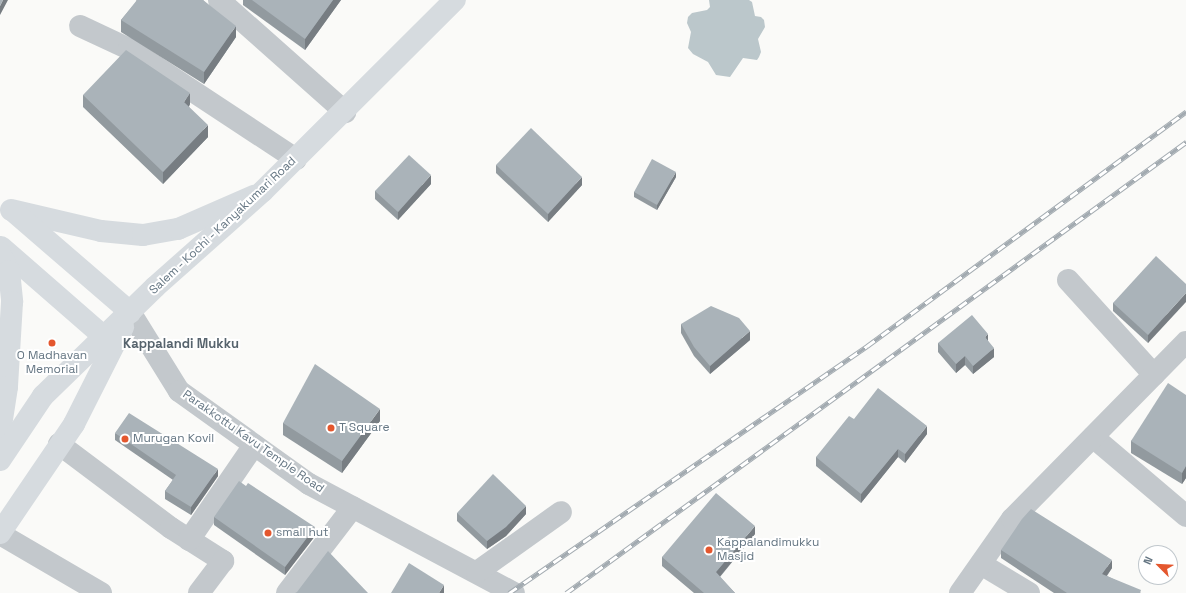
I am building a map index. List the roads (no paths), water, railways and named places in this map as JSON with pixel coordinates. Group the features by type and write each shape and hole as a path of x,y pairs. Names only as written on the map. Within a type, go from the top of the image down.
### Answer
{"main road":[{"name":"Salem - Kochi - Kanyakumari Road","path":"0,460 43,396 130,312 263,191 345,112 455,0"},
{"path":"6,206 100,231 143,235 178,229 263,191"},
{"path":"0,533 74,424 130,312 6,206"},
{"path":"0,246 104,337"},
{"path":"0,253 9,271 12,302 7,387 0,432"}],"street":[{"path":"219,0 345,112"},
{"path":"80,26 129,49 296,159"},
{"path":"1068,280 1154,375"},
{"name":"Parakkottu Kavu Temple Road","path":"130,312 179,391 309,484 514,593"},
{"path":"960,593 1012,519 1186,342"},
{"path":"1093,437 1186,516"},
{"path":"59,444 189,540 223,561 199,593"},
{"path":"189,540 254,445"},
{"path":"287,593 353,507"},
{"path":"477,572 561,512"},
{"path":"0,533 101,593"},
{"path":"981,564 1029,593"}],"railway":[{"path":"509,593 867,346 1186,112"},
{"path":"566,593 1186,142"}],"place":[{"name":"O Madhavan Memorial","path":"52,343"},
{"name":"T Square","path":"331,428"},
{"name":"Murugan Kovil","path":"125,439"},
{"name":"small hut","path":"268,533"},
{"name":"Kappalandimukku Masjid","path":"709,550"}],"district":[{"name":"Kappalandi Mukku","path":"181,344"}]}
